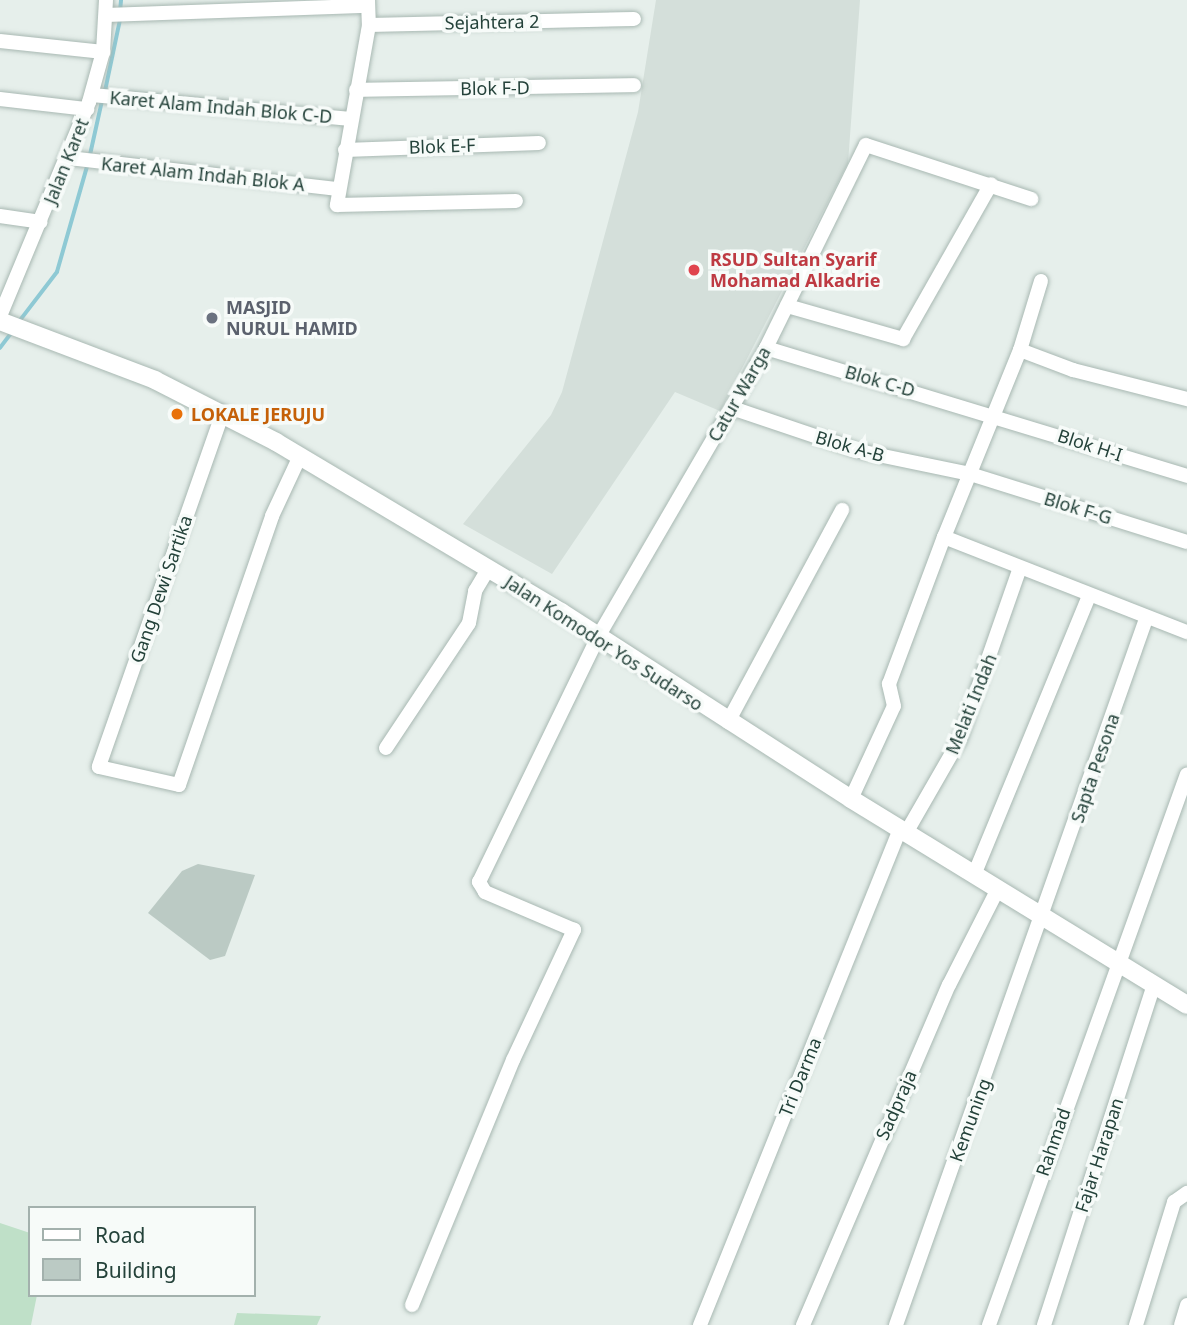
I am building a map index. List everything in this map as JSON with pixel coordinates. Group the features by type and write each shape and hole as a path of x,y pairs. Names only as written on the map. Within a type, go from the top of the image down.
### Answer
{"street":[{"path":"108,10 141,15 368,3 369,25 338,189 340,207 516,201"},
{"name":"Jalan Karet","path":"0,316 5,292 73,159 92,100 103,52 108,10"},
{"name":"Sejahtera 2","path":"369,25 634,19"},
{"path":"0,41 103,52"},
{"name":"Blok F-D","path":"356,90 634,85"},
{"name":"Karet Alam Indah Blok C-D","path":"0,99 121,98 351,119"},
{"name":"Blok E-F","path":"345,150 539,143"},
{"name":"Catur Warga","path":"412,1305 513,1060 575,930 479,885 598,637 766,348 866,145 991,184"},
{"name":"Karet Alam Indah Blok A","path":"73,159 338,189"},
{"path":"787,306 903,339 991,184 1031,199"},
{"path":"0,216 41,222"},
{"path":"851,799 894,706 889,684 944,537 1020,350 1041,281"},
{"name":"Jalan Komodor Yos Sudarso","path":"0,322 223,412 300,456 598,637 851,799 1119,960 1187,1005"},
{"name":"Blok C-D","path":"766,348 993,414"},
{"path":"1020,350 1073,370 1187,399"},
{"name":"Blok A-B","path":"732,408 859,451 970,474"},
{"name":"Gang Dewi Sartika","path":"223,412 99,766 179,785 272,516 300,456"},
{"name":"Blok H-I","path":"993,414 1187,476"},
{"name":"Blok F-G","path":"970,474 1187,542"},
{"path":"728,722 842,510"},
{"path":"944,537 1146,619 1187,632"},
{"name":"Melati Indah","path":"903,831 960,739 1020,568"},
{"path":"386,748 470,623 478,583 488,569"},
{"path":"974,875 1089,596"},
{"name":"Sapta Pesona","path":"1044,916 1146,619"},
{"name":"Rahmad","path":"989,1325 1187,775"},
{"name":"Tri Darma","path":"700,1325 903,831"},
{"name":"Sadpraja","path":"803,1325 949,985 998,889"},
{"name":"Kemuning","path":"896,1325 1044,916"},
{"name":"Fajar Harapan","path":"1044,1325 1154,984"},
{"path":"1136,1325 1174,1202 1187,1192"},
{"path":"1181,1325 1187,1305"}],"shaded area":[{"name":"RSUD Sultan Syarif Mohamad Alkadrie","path":"656,0 860,0 848,163 720,411 675,392 552,574 463,524 551,415 562,392 638,112"}],"green space":[{"path":"0,1223 28,1232 28,1297 37,1297 31,1325 0,1325"},
{"path":"237,1313 321,1316 317,1325 234,1325"}],"building":[{"path":"198,864 255,875 225,956 210,960 148,913 182,871"}],"waterway":[{"path":"120,12 121,0"},
{"path":"105,91 120,20"},
{"path":"90,155 102,101"},
{"path":"18,323 57,272 88,163"},
{"path":"0,348 12,332"}],"place":[{"name":"RSUD Sultan Syarif Mohamad Alkadrie","path":"694,270"},
{"name":"MASJID NURUL HAMID","path":"212,318"},
{"name":"LOKALE JERUJU","path":"177,414"}]}
